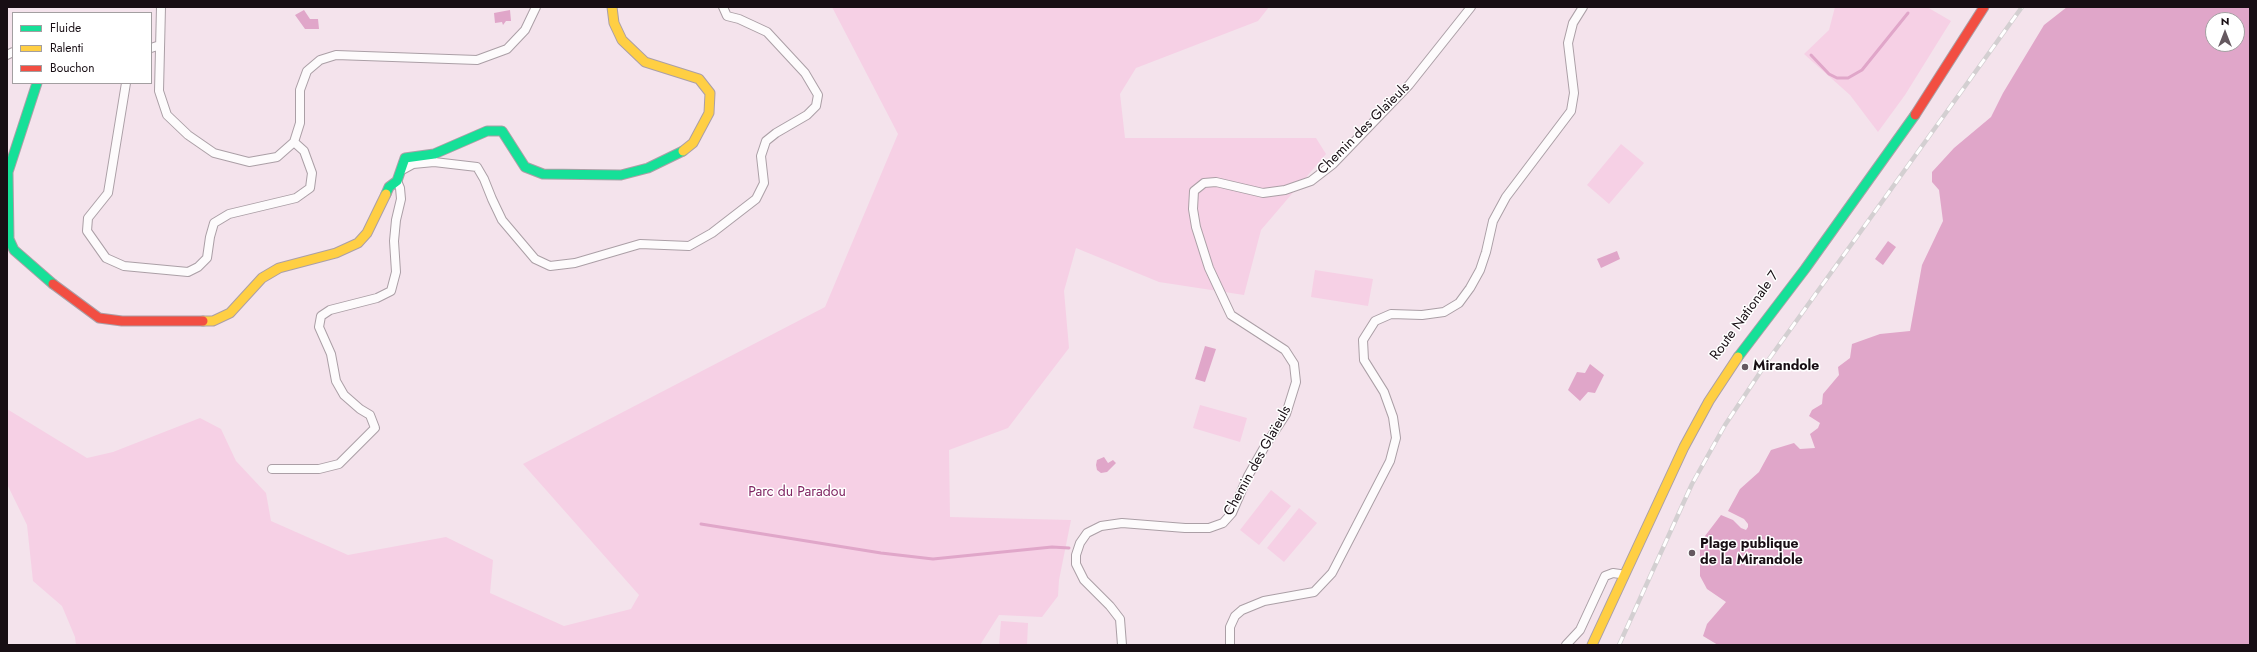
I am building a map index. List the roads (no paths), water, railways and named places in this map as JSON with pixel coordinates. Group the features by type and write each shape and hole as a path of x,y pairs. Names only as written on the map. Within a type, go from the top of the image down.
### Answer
{"main road":[{"path":"37,84 8,172 9,239 14,250 39,273 99,318 122,321 213,321 230,313 262,278 279,268 336,253 358,243 367,233 389,187 397,181 405,158 434,154 487,131 502,131 525,167 543,174 621,176 648,168 680,153 693,142 709,113 710,93 699,79 645,62 622,40 614,23 612,7"},
{"path":"1592,645 1684,447 1709,401 1736,360 1805,269 1926,99 1969,28 1977,7"},
{"name":"Route Nationale 7","path":"1586,645 1670,463 1712,387 1885,149 1984,7"}],"street":[{"path":"161,7 159,91 167,115 188,135 214,153 249,162 277,157 294,142 300,123 300,90 307,71 320,60 336,55 477,60 507,49 525,30 536,7"},
{"path":"402,170 413,164 434,162 476,167 484,179 502,220 535,259 550,266 575,263 640,244 689,246 712,233 756,199 764,183 761,156 766,142 776,133 807,115 816,106 818,95 805,73 768,32 739,18 727,16 724,7"},
{"name":"Chemin des Glaïeuls","path":"1122,645 1120,619 1110,606 1084,580 1076,564 1076,554 1080,543 1087,533 1101,526 1122,522 1185,528 1209,528 1223,523 1232,513 1248,476 1286,414 1296,382 1294,364 1285,350 1231,315 1209,268 1196,227 1193,209 1194,191 1204,183 1216,182 1263,193 1285,190 1311,180 1333,164 1410,85 1471,7"},
{"path":"1230,645 1230,627 1235,616 1242,610 1264,601 1314,592 1332,573 1390,460 1396,438 1393,417 1384,392 1364,360 1363,340 1375,321 1391,314 1422,315 1444,312 1459,303 1470,288 1484,258 1493,221 1506,197 1571,111 1574,93 1568,43 1574,22 1583,7"},
{"path":"152,48 160,45"},
{"path":"126,84 108,193 88,218 87,232 106,258 124,266 188,272 198,267 207,258 210,236 214,223 230,214 296,198 310,188 312,173 304,151 294,142"},
{"path":"272,469 319,469 339,464 375,428 370,415 344,395 336,381 331,354 319,327 320,316 330,310 377,298 391,291 396,272 394,241 396,220 401,199 400,188 397,181"},
{"path":"1566,645 1580,630 1605,576 1613,573 1620,574"}],"waterway":[{"path":"1811,55 1829,74 1837,78 1848,78 1862,70 1908,13"},
{"path":"701,524 881,553 933,559 1052,547 1069,548"}],"railway":[{"path":"1619,645 1692,484 1725,425 1769,359 2022,7"}],"place":[{"name":"Mirandole","path":"1745,367"},
{"name":"Plage publique de la Mirandole","path":"1692,553"}],"park label":[{"name":"Parc du Paradou","path":"797,493"}]}
